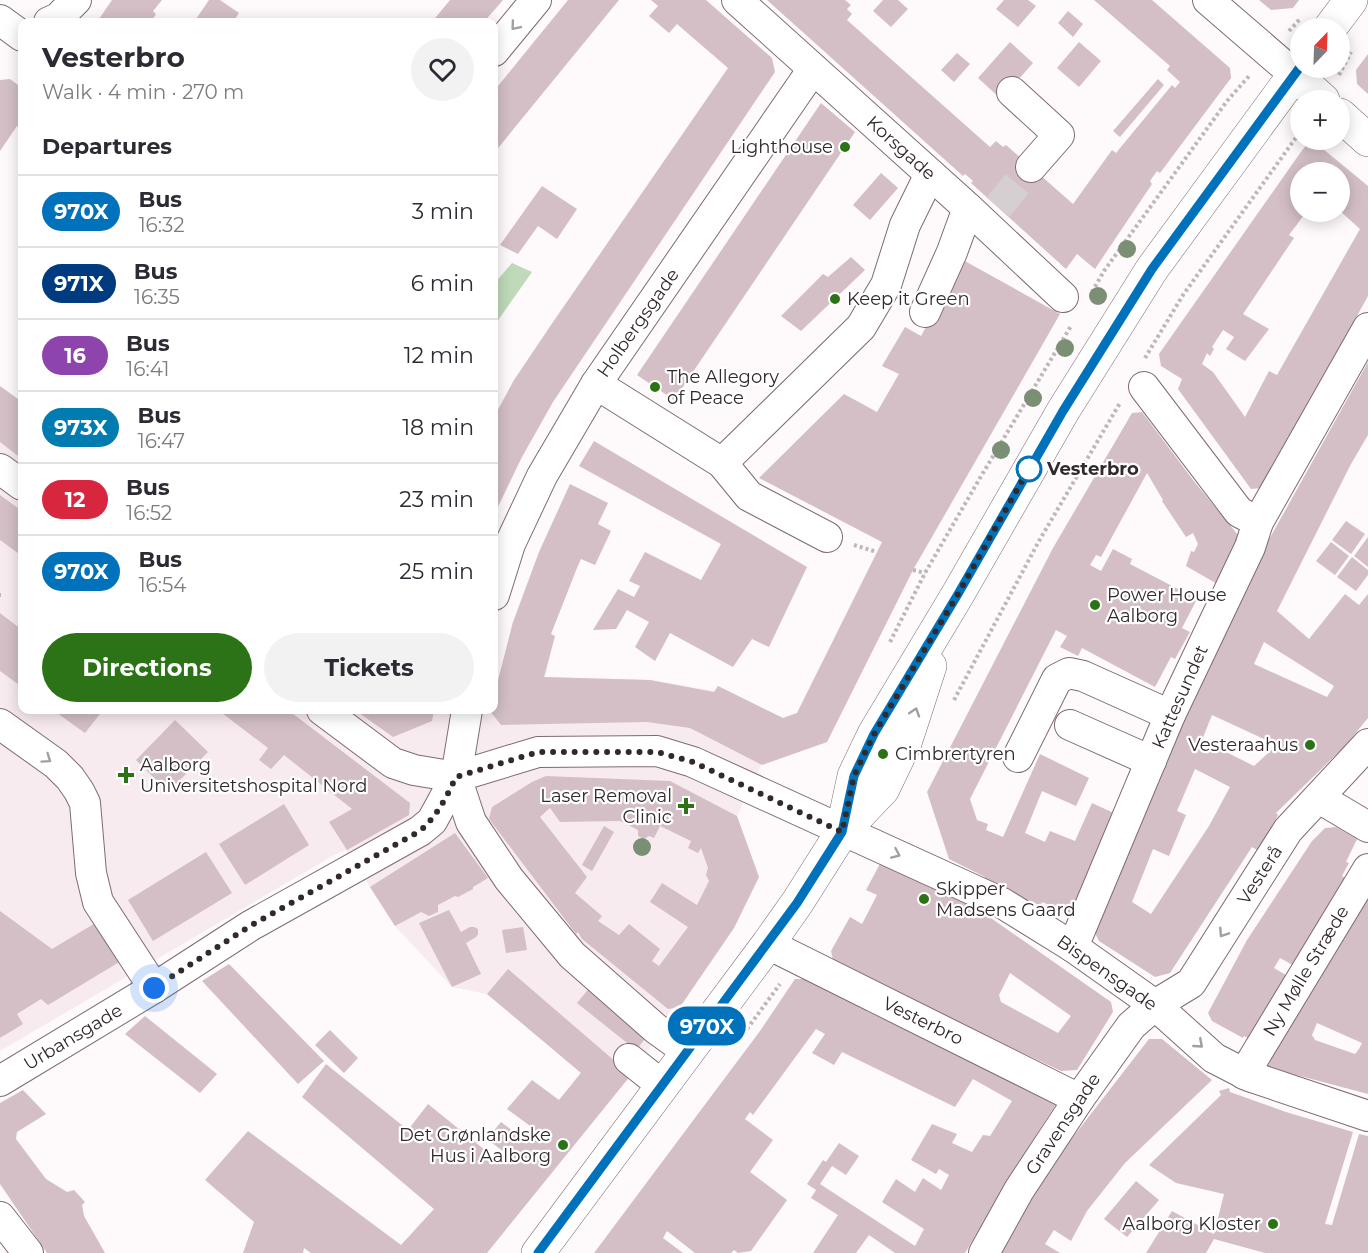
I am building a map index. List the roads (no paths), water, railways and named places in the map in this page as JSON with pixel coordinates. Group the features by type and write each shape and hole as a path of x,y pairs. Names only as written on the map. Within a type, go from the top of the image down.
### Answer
{"main road":[{"path":"1338,18 1351,0"},
{"path":"538,1253 797,903 842,832 854,776 874,734 958,594 1047,438 1152,269 1293,78"},
{"path":"1304,78 1314,90"},
{"path":"1350,124 1368,140"}],"street":[{"path":"58,18 76,0"},
{"path":"498,46 536,0"},
{"name":"Korsgade","path":"737,0 930,174 983,213 1063,297"},
{"path":"1208,0 1290,65"},
{"path":"0,20 18,33"},
{"path":"0,49 18,38"},
{"name":"Holbergsgade","path":"498,582 510,544 542,476 596,384 813,69"},
{"path":"1011,92 1059,135 1031,167"},
{"path":"722,463 861,327 886,285 905,225 930,174"},
{"path":"925,312 952,252 983,213"},
{"name":"Kattesundet","path":"1073,947 1170,715 1250,547 1258,522 1368,328"},
{"path":"1138,381 1239,512 1258,522"},
{"path":"596,384 722,463 749,496 827,537"},
{"path":"0,469 18,482"},
{"path":"1018,757 1057,679 1069,673 1083,676 1170,715"},
{"path":"327,714 393,763 414,770 456,777 538,752 657,752 693,762 842,832"},
{"path":"466,714 456,777 471,822 509,879 572,955 655,1028 688,1052"},
{"path":"0,724 56,764 70,778 86,803 91,873 98,902 154,988"},
{"path":"1070,725 1151,761"},
{"name":"Vesterå","path":"1155,1005 1191,983 1288,830 1368,744"},
{"name":"Urbansgade","path":"0,1081 154,988 250,926 420,831 432,821 456,777"},
{"path":"1319,798 1368,827"},
{"name":"Bispensgade","path":"842,832 1002,903 1073,947 1155,1005 1214,1058 1244,1074 1368,1116"},
{"name":"Ny Mølle Stræde","path":"1244,1074 1368,869"},
{"name":"Vesterbro","path":"768,944 1079,1099"},
{"name":"Gravensgade","path":"984,1253 1019,1190 1079,1099 1131,1026 1155,1005"},
{"path":"629,1059 663,1086"},
{"path":"0,1217 28,1253"}],"tunnel":[{"path":"998,207 1031,167"}],"place":[{"name":"Lighthouse","path":"845,147"},
{"name":"Keep it Green","path":"835,299"},
{"name":"The Allegory of Peace","path":"655,387"},
{"name":"Vesterbro","path":"1029,469"},
{"name":"Power House Aalborg","path":"1095,605"},
{"name":"Vesteraahus","path":"1310,745"},
{"name":"Cimbrertyren","path":"883,754"},
{"name":"Aalborg Universitetshospital Nord","path":"126,775"},
{"name":"Laser Removal Clinic","path":"686,806"},
{"name":"Skipper Madsens Gaard","path":"924,899"},
{"name":"Det Grønlandske Hus i Aalborg","path":"563,1145"},
{"name":"Aalborg Kloster","path":"1273,1224"}]}
